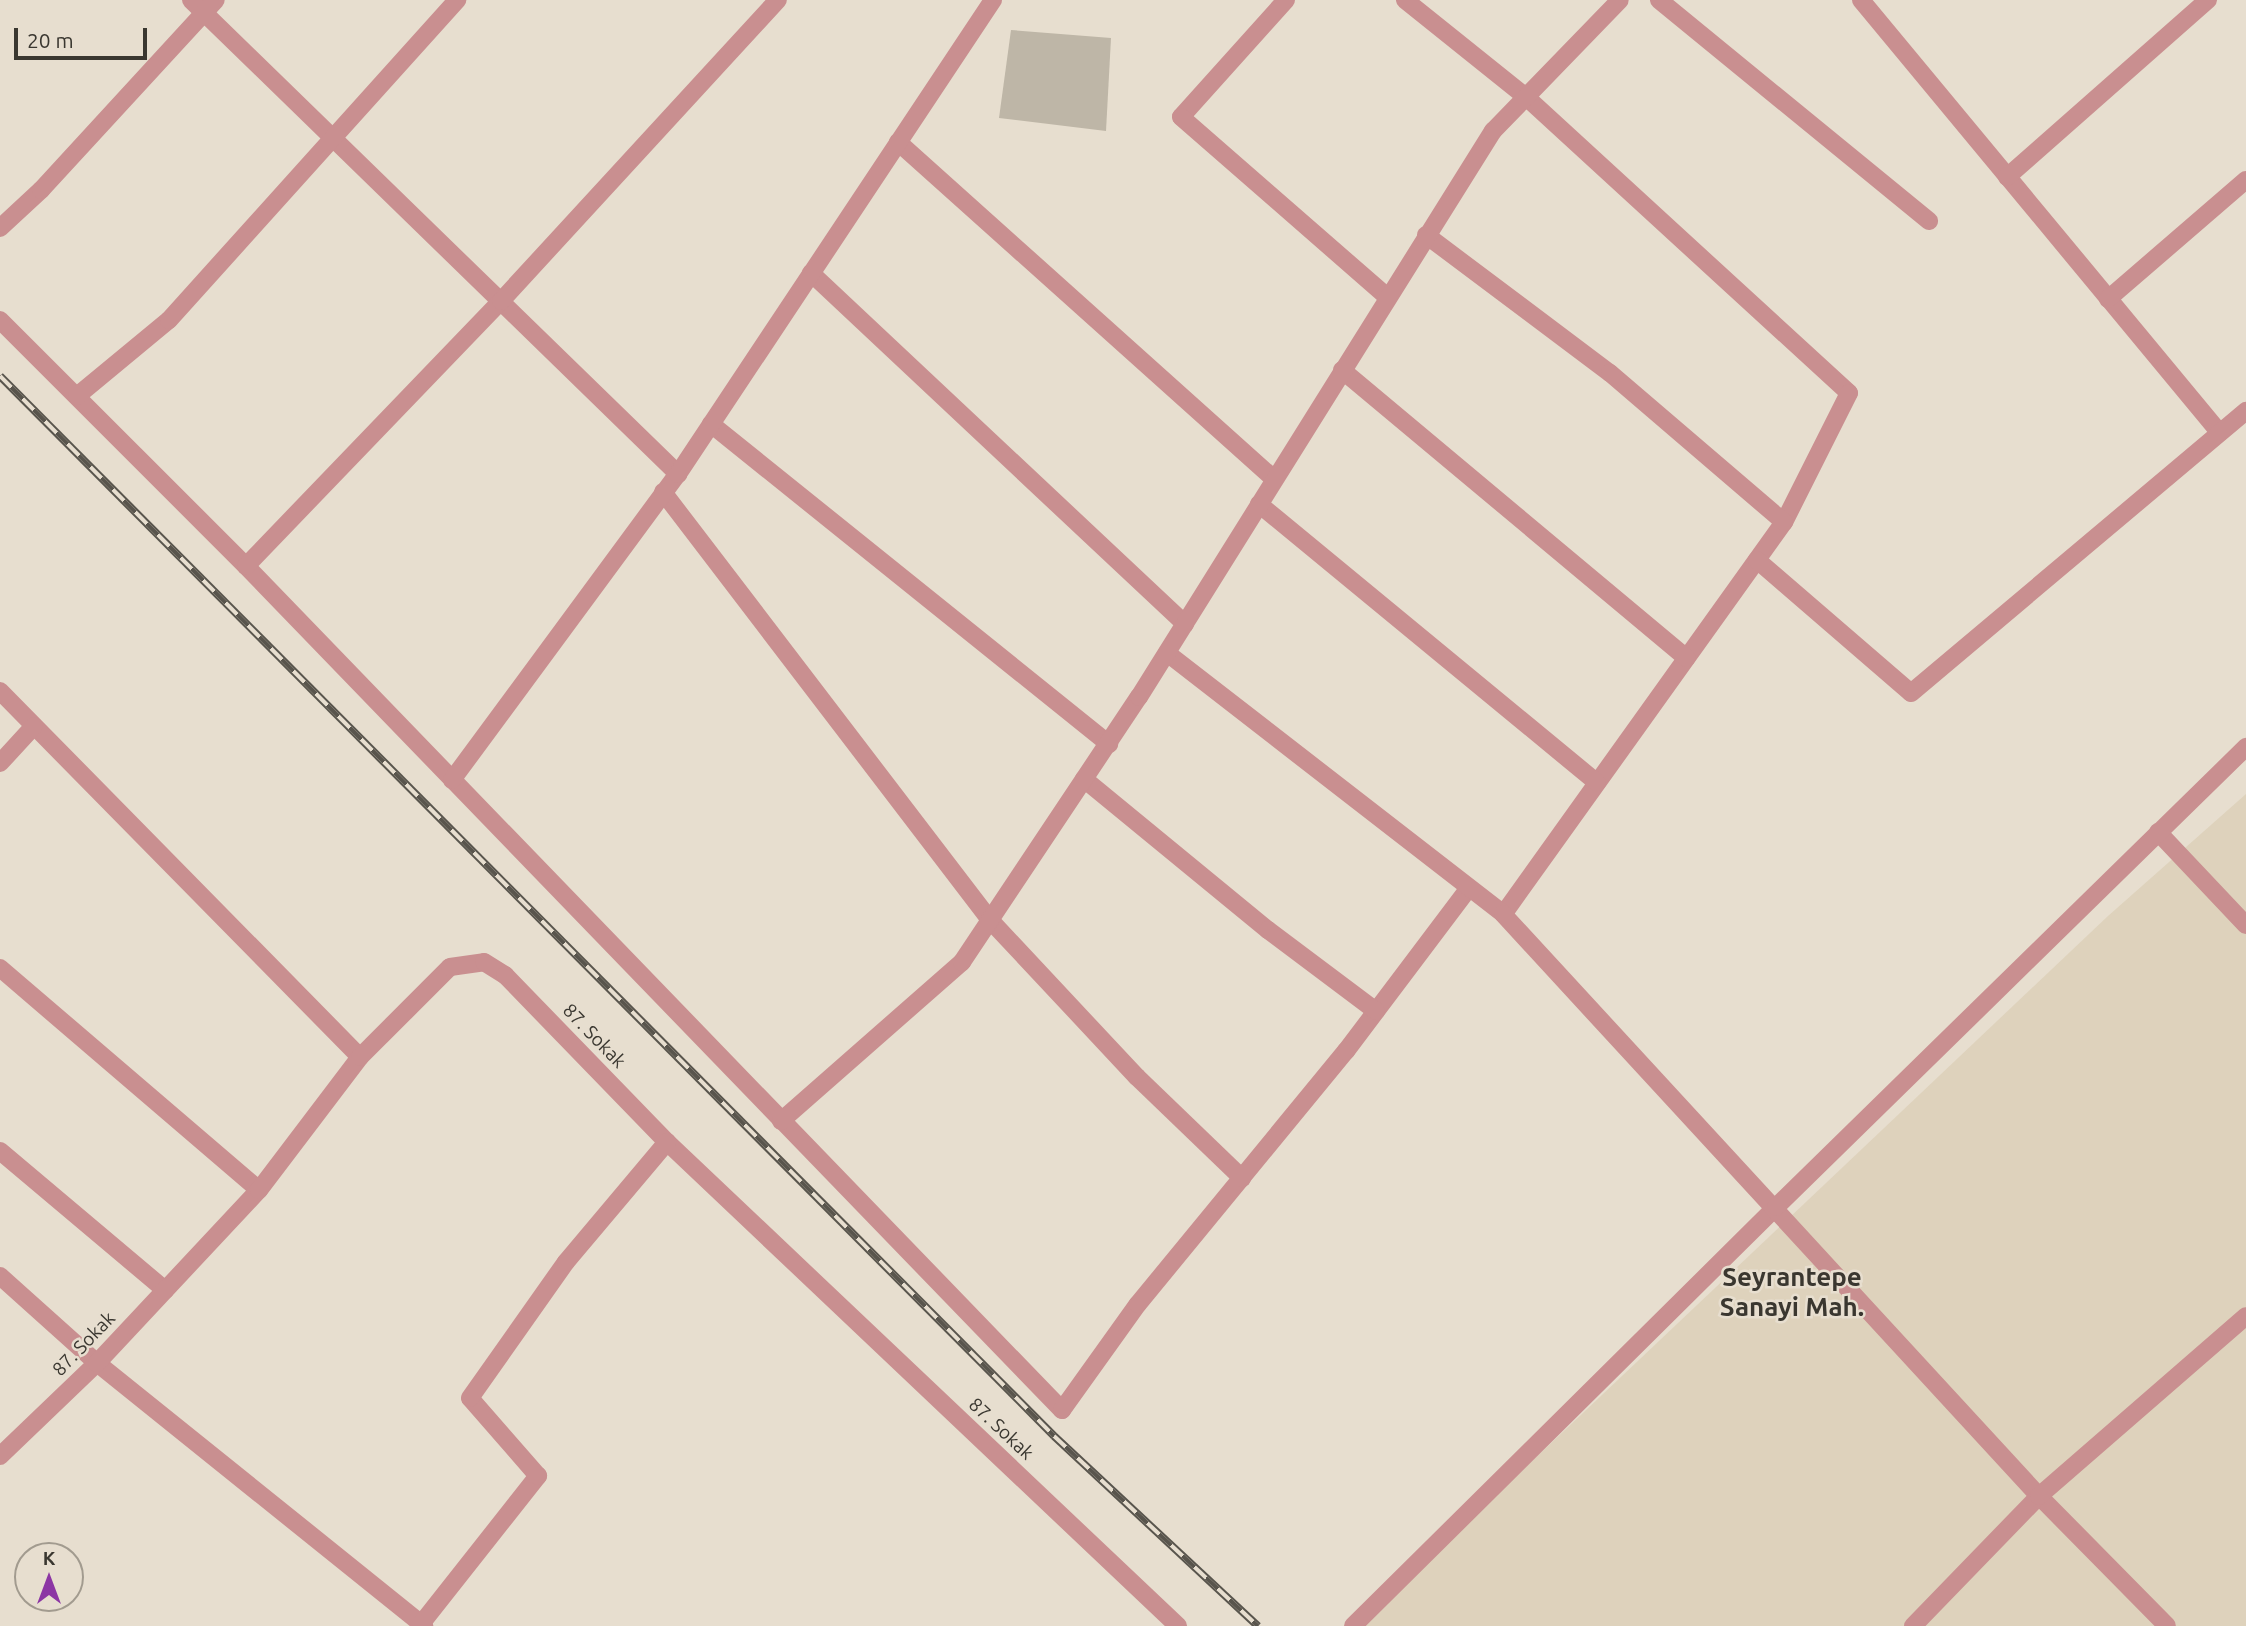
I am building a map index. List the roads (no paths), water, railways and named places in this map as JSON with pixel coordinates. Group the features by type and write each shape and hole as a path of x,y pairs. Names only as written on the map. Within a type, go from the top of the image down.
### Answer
{"street":[{"path":"191,0 210,7 335,140 678,474"},
{"path":"77,396 169,320 335,140 457,0"},
{"path":"246,566 501,301 778,0"},
{"path":"452,780 678,474 993,0"},
{"path":"1286,0 1181,117 1387,298"},
{"path":"1405,0 1526,97 1849,393 1784,522 1503,914"},
{"path":"781,1121 962,962 1109,744 1493,131 1620,0"},
{"path":"1659,0 1929,221"},
{"path":"1861,0 2220,433"},
{"path":"2007,177 2208,0"},
{"path":"0,228 41,190 210,7"},
{"path":"898,142 1274,479"},
{"path":"2108,299 2246,180"},
{"path":"1426,235 1610,373 1784,522"},
{"path":"811,273 1185,624"},
{"path":"0,320 246,566 1062,1410 1138,1304 1376,1011 1469,888"},
{"path":"1342,370 1687,658"},
{"path":"1757,560 1911,693 2246,411"},
{"path":"711,424 1109,744"},
{"path":"663,492 990,920 1137,1077 1242,1178"},
{"path":"1259,504 1597,783"},
{"path":"1167,653 1503,914 1776,1207 2039,1496 2167,1626"},
{"path":"0,691 360,1057"},
{"path":"0,763 34,726"},
{"path":"1353,1626 2246,747"},
{"path":"1084,779 1268,930 1376,1011"},
{"path":"2158,832 2246,925"},
{"name":"87. Sokak","path":"0,1456 96,1363 259,1190 360,1057 450,967 484,962 505,975 667,1142 1178,1626"},
{"path":"0,968 259,1190"},
{"path":"0,1276 96,1363 422,1625 538,1476 470,1398 566,1262 667,1142"},
{"path":"0,1151 165,1290"},
{"path":"1913,1626 2039,1496 2246,1316"}],"railway":[{"path":"0,376 1054,1436 1258,1626"}],"district":[{"name":"Seyrantepe Sanayi Mah.","path":"1792,1292"}]}
